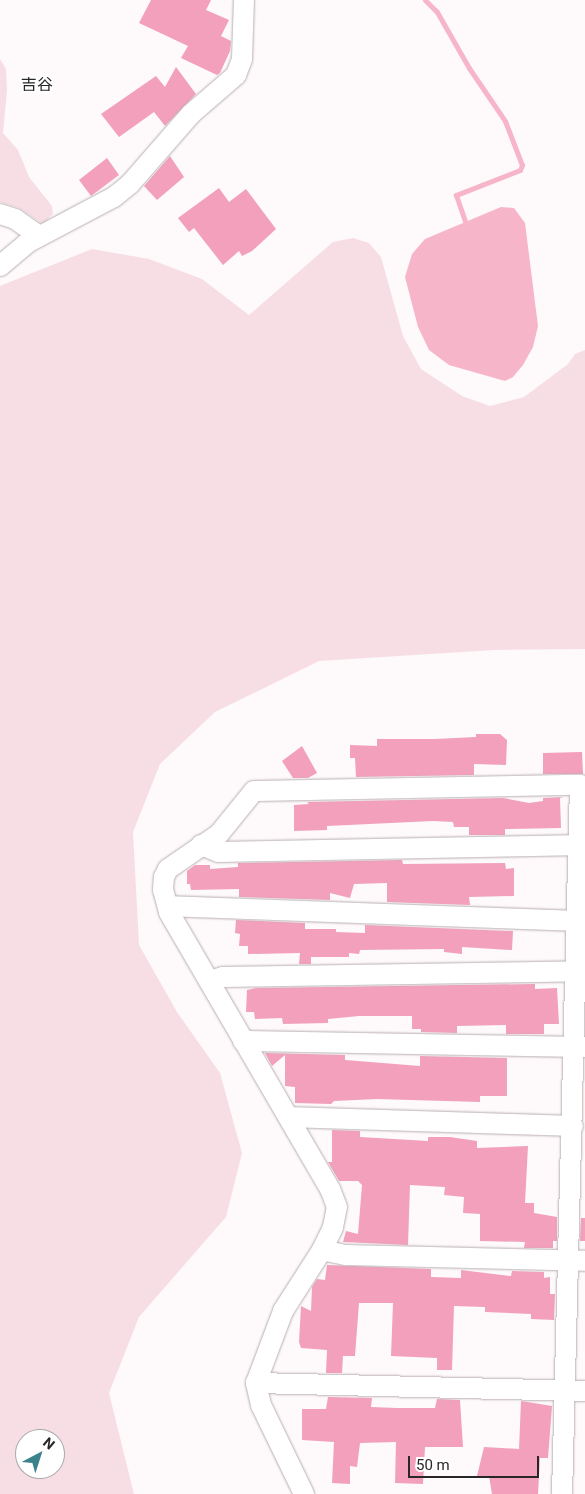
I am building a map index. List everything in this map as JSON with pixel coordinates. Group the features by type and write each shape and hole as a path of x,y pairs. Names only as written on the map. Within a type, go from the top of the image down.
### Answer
{"street":[{"path":"0,266 39,236 114,197 130,184 191,114 236,75 242,59 244,0"},
{"path":"0,214 15,219 39,236"},
{"path":"304,1494 262,1405 256,1383 283,1311 322,1250 334,1227 337,1207 289,1117 243,1041 168,906 163,890 168,869 219,834 254,791 580,785 580,971 575,1391 562,1494"},
{"path":"201,845 218,852 581,845"},
{"path":"168,906 579,911"},
{"path":"209,981 223,977 580,971"},
{"path":"243,1041 579,1047"},
{"path":"289,1117 577,1119"},
{"path":"322,1250 346,1255 576,1260"},
{"path":"256,1383 575,1391"}],"shaded area":[{"path":"0,59 6,69 7,90 3,133 18,150 29,177 52,206 53,214 43,224 19,208 0,202"},
{"path":"501,207 514,208 525,223 538,326 533,347 523,365 513,377 505,381 449,365 429,350 418,327 405,277 412,254 425,239"},
{"path":"353,238 369,243 381,257 403,336 421,369 462,396 490,406 524,397 568,364 575,354 585,350 585,649 494,650 319,661 215,712 160,764 133,832 139,945 177,1012 220,1073 242,1153 226,1217 139,1317 109,1393 134,1494 0,1494 0,286 92,249 149,259 202,279 249,315 333,242"}],"building":[{"path":"151,0 211,0 206,10 229,20 221,36 231,41 230,51 220,73 217,75 181,58 188,46 139,23"},
{"path":"176,67 196,94 165,126 154,112 119,137 101,114 156,76 165,87"},
{"path":"170,156 184,177 157,200 144,186"},
{"path":"107,158 119,175 91,196 79,180"},
{"path":"219,188 229,202 246,189 276,229 252,251 242,256 239,251 223,265 194,228 189,232 178,218"},
{"path":"476,734 500,734 507,740 506,765 474,764 474,775 356,777 355,758 350,758 350,745 377,746 377,739 476,737"},
{"path":"302,746 317,773 308,778 293,778 282,761"},
{"path":"582,752 583,774 543,774 543,753"},
{"path":"563,797 560,798 561,828 505,829 505,835 469,835 469,827 454,827 453,822 433,821 327,826 327,830 294,831 294,805 309,804 307,802 503,798 529,803 543,801 543,798"},
{"path":"402,860 403,864 505,863 506,869 514,868 514,896 469,897 470,905 387,902 387,883 354,884 350,898 330,893 330,900 239,897 239,889 191,890 190,884 187,884 187,871 195,865 210,865 210,869 238,867 238,863"},
{"path":"236,920 305,923 305,929 336,929 336,932 365,933 365,925 513,931 512,950 462,947 462,954 444,952 444,949 360,950 359,954 349,953 349,957 311,957 311,964 299,964 300,953 248,954 248,946 239,946 240,934 235,933"},
{"path":"535,984 535,989 557,988 559,1024 544,1024 544,1034 506,1034 506,1025 457,1026 457,1033 421,1032 421,1029 412,1029 412,1016 359,1016 328,1019 328,1023 283,1024 282,1018 255,1019 254,1012 246,1012 247,990 256,988"},
{"path":"265,1053 345,1055 345,1060 420,1066 420,1056 507,1058 507,1096 480,1096 480,1102 377,1099 334,1101 331,1104 295,1103 295,1087 285,1086 285,1055 272,1066"},
{"path":"332,1130 360,1131 360,1137 428,1141 428,1137 450,1137 477,1141 477,1148 528,1146 525,1203 534,1203 534,1213 557,1217 557,1241 553,1241 553,1248 524,1248 525,1242 480,1241 480,1214 463,1213 464,1197 444,1195 445,1187 410,1185 408,1245 343,1242 346,1231 358,1234 362,1185 358,1181 339,1181 328,1162 332,1162"},
{"path":"581,1218 585,1218 585,1241 580,1241"},
{"path":"327,1265 431,1269 431,1277 461,1278 461,1270 511,1276 512,1271 544,1272 544,1278 550,1277 550,1294 555,1294 554,1320 531,1319 531,1314 485,1312 485,1307 454,1306 452,1370 437,1370 437,1358 391,1356 393,1303 359,1303 355,1356 343,1356 342,1373 326,1373 327,1350 301,1348 299,1342 301,1306 311,1311 312,1287 317,1279 325,1280"},
{"path":"328,1397 372,1398 371,1407 397,1408 435,1408 437,1399 460,1400 463,1447 425,1447 423,1484 395,1483 396,1442 360,1443 357,1467 350,1466 350,1484 332,1483 334,1442 302,1440 302,1409 326,1409"},
{"path":"521,1401 552,1406 548,1458 540,1458 538,1494 492,1494 489,1476 477,1476 484,1447 519,1449"}],"waterway":[{"path":"425,0 437,12 469,68 505,121 522,165 520,170 456,195 467,227"}],"district":[{"name":"吉谷","path":"37,85"}]}
